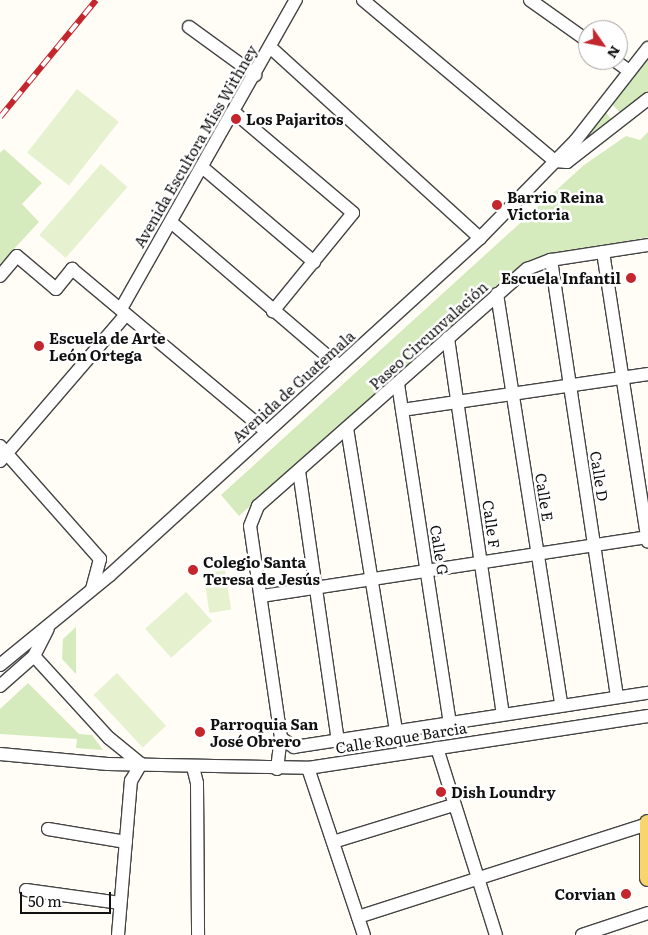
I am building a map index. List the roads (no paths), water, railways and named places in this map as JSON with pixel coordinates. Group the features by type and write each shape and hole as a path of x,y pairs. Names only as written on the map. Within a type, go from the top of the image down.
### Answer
{"main road":[{"path":"648,823 648,878"}],"street":[{"name":"Avenida Escultora Miss Withney","path":"3,454 122,313 296,0"},
{"path":"363,0 555,161 567,162 645,104"},
{"path":"530,0 578,35"},
{"path":"189,27 255,76"},
{"path":"270,47 480,238"},
{"name":"Avenida de Guatemala","path":"0,686 34,656 48,629 480,238 555,161 648,48"},
{"path":"234,112 353,212 273,312"},
{"path":"202,167 314,262"},
{"path":"171,222 273,312 339,366"},
{"name":"Paseo Circunvalación","path":"266,595 250,526 258,506 527,269 551,260 648,245"},
{"path":"282,769 281,738 266,595 594,545 648,539 603,252"},
{"path":"0,276 17,256 56,289 72,269 122,313 267,432"},
{"name":"Calle D","path":"551,260 617,697"},
{"name":"Calle E","path":"497,294 561,705"},
{"name":"Calle F","path":"448,338 503,714"},
{"path":"402,410 648,374"},
{"name":"Calle G","path":"398,384 450,722"},
{"path":"347,428 396,731"},
{"path":"3,454 100,559 92,588"},
{"path":"298,471 338,740"},
{"name":"Avenida de Guatemala","path":"0,665 38,631 48,629"},
{"path":"34,656 109,738 132,754 141,764 131,781 118,935"},
{"name":"Avenida de Guatemala","path":"0,665 34,656"},
{"path":"281,738 294,747 648,693"},
{"name":"Calle Roque Barcia","path":"0,754 141,764 282,769 308,768 648,716"},
{"path":"103,761 112,750 109,738"},
{"path":"282,769 294,747"},
{"path":"437,748 453,805 496,935"},
{"path":"193,766 197,783 198,935"},
{"path":"308,768 364,935"},
{"path":"333,842 453,805"},
{"path":"358,917 476,876 648,823"},
{"path":"48,829 126,842"},
{"path":"26,890 120,903"},
{"path":"582,935 648,913"}],"railway":[{"path":"0,117 96,0"}],"place":[{"name":"Los Pajaritos","path":"236,119"},
{"name":"Barrio Reina Victoria","path":"497,205"},
{"name":"Escuela Infantil","path":"631,278"},
{"name":"Escuela de Arte León Ortega","path":"39,346"},
{"name":"Colegio Santa Teresa de Jesús","path":"193,570"},
{"name":"Parroquia San José Obrero","path":"200,732"},
{"name":"Dish Loundry","path":"441,792"},
{"name":"Corvian","path":"626,894"}]}
